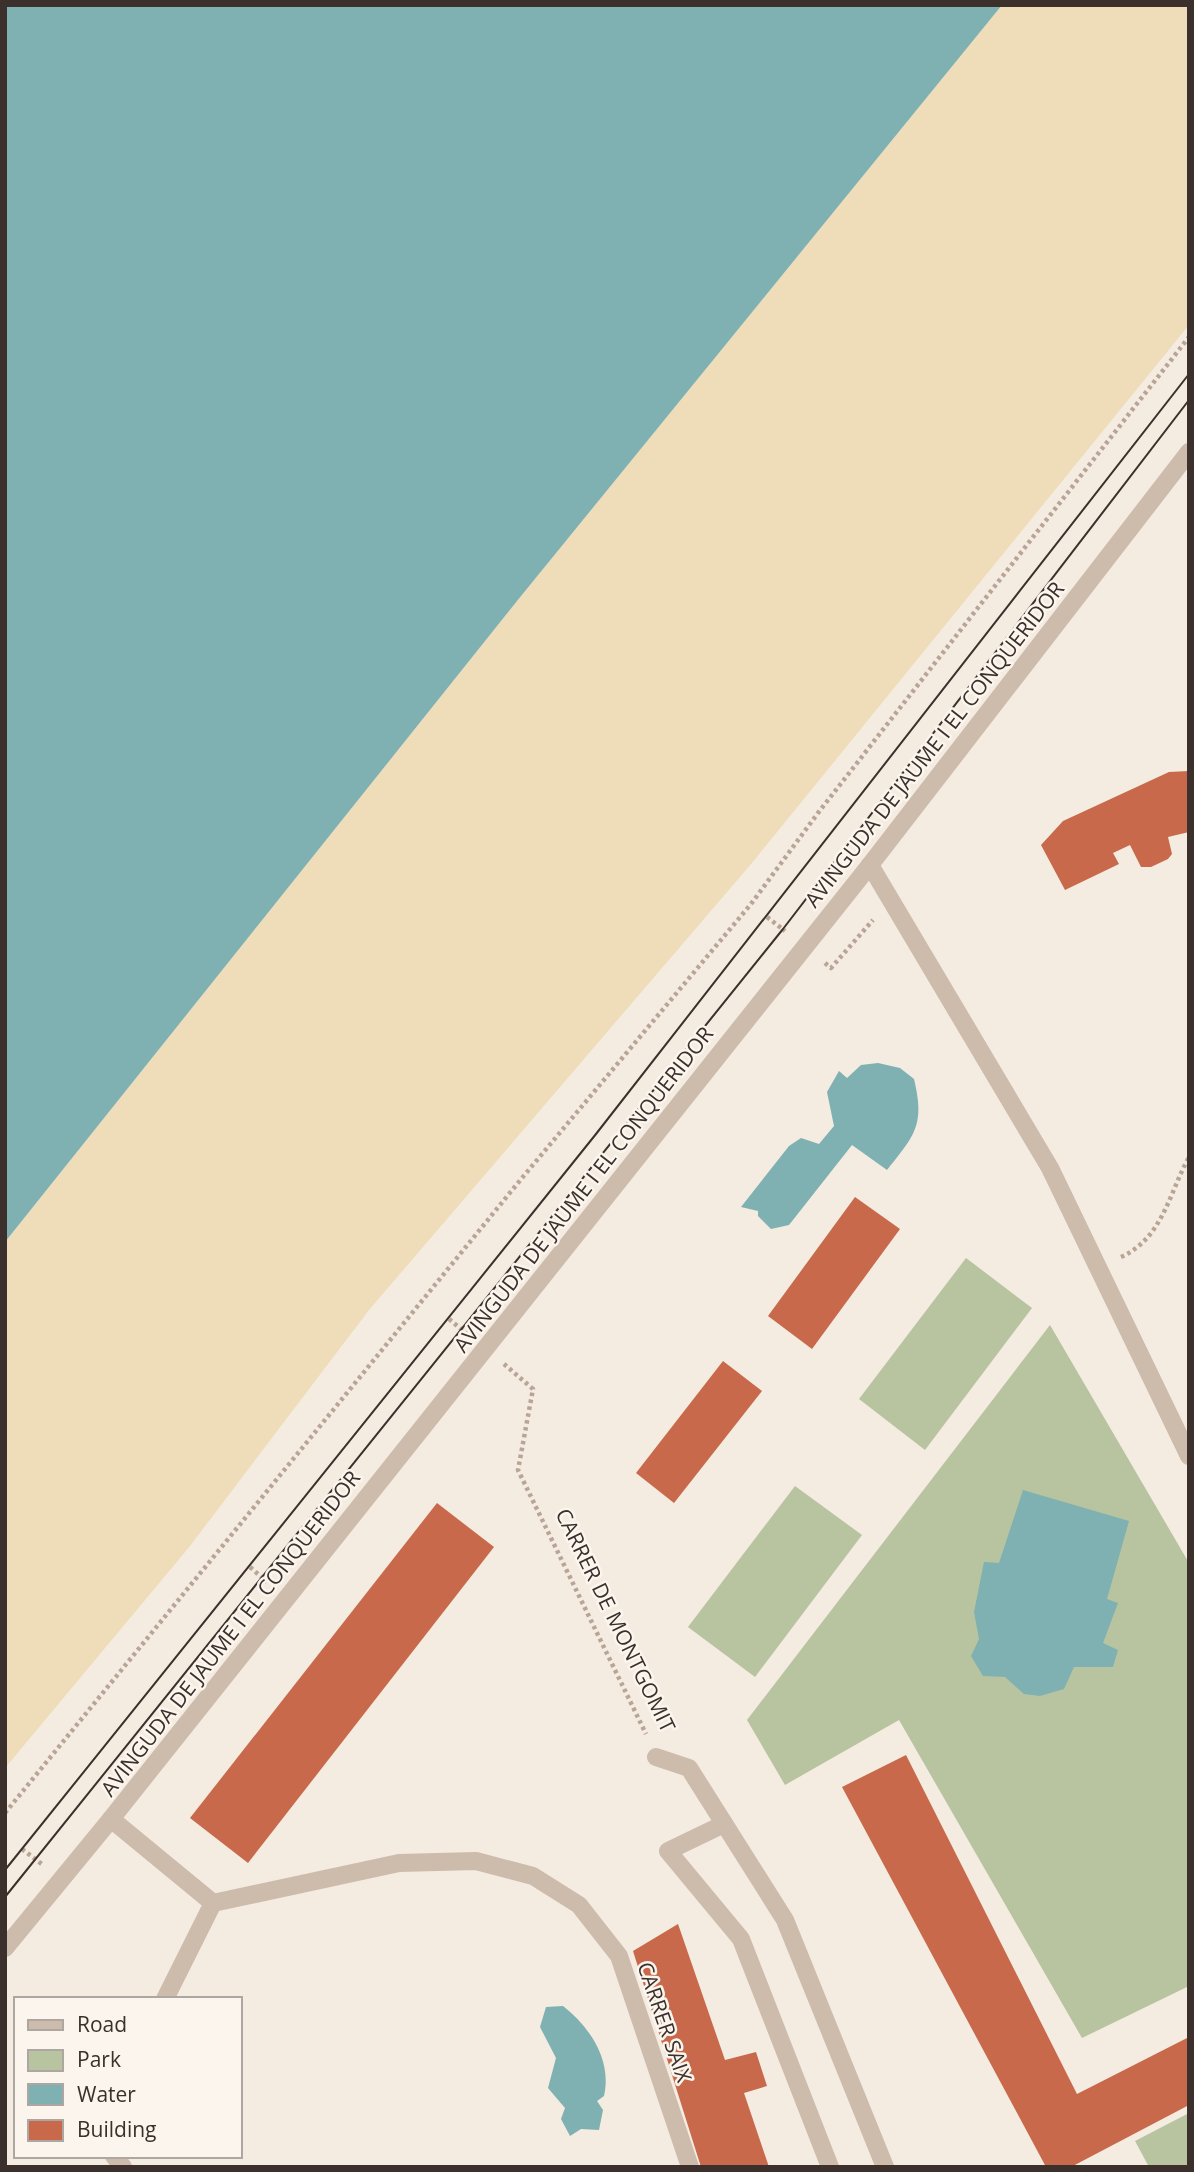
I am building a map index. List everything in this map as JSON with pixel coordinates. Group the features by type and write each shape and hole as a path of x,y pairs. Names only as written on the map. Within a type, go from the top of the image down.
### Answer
{"street":[{"name":"AVINGUDA DE JAUME I EL CONQUERIDOR","path":"5,1948 111,1819 870,865 1189,452"},
{"path":"870,865 1050,1168 1189,1457"},
{"name":"CARRER DE MONTGOMIT","path":"656,1757 689,1768 785,1920 885,2167"},
{"path":"111,1819 213,1903 166,1997"},
{"path":"724,1824 668,1851 741,1939 830,2167"},
{"name":"CARRER SAIX","path":"213,1903 399,1863 476,1861 533,1876 579,1905 619,1956 690,2167"}],"path":[{"path":"5,1813 513,1188 751,904 826,802 1189,337"},
{"path":"1098,1268 1133,1252 1157,1227 1172,1200 1174,1184 1189,1157"},
{"name":"CARRER DE MONTGOMIT","path":"449,1319 533,1389 518,1470 656,1757"}],"green space":[{"path":"966,1258 1032,1308 925,1450 859,1399"},
{"path":"1050,1325 1189,1563 1189,1986 1082,2038 899,1720 785,1785 747,1720"},
{"path":"795,1486 862,1535 755,1677 688,1627"},
{"path":"1189,2113 1189,2167 1149,2167 1135,2141"}],"sand":[{"path":"1002,5 1189,5 1189,325 751,864 369,1310 190,1546 5,1768 5,1242 517,601"}],"water":[{"path":"5,5 1002,5 517,601 5,1242"},
{"path":"878,1063 900,1068 914,1079 917,1095 918,1119 915,1129 887,1170 852,1145 789,1225 771,1229 758,1216 758,1211 741,1207 789,1146 801,1138 819,1144 834,1126 827,1092 839,1071 847,1078 861,1065"},
{"path":"1023,1490 1129,1521 1107,1599 1118,1603 1103,1643 1118,1650 1113,1667 1074,1667 1064,1689 1040,1696 1024,1694 1005,1677 983,1676 971,1656 979,1639 974,1612 984,1562 999,1563"},
{"path":"563,2006 582,2024 597,2046 605,2070 606,2083 604,2096 597,2101 603,2110 599,2130 581,2129 570,2136 561,2119 565,2108 548,2088 556,2058 540,2027 546,2007"}],"building":[{"path":"1189,771 1189,832 1168,837 1172,854 1168,859 1151,867 1141,867 1130,845 1113,853 1119,864 1065,890 1041,845 1063,821 1169,772"},
{"path":"855,1197 900,1229 812,1349 768,1316"},
{"path":"723,1361 762,1391 674,1503 636,1473"},
{"path":"437,1503 494,1547 248,1863 190,1818"},
{"path":"906,1755 1077,2094 1189,2037 1189,2105 1071,2167 1046,2167 842,1787"},
{"path":"678,1924 725,2060 756,2052 767,2086 744,2093 769,2167 701,2167 633,1951"}],"tram line":[{"path":"5,1870 596,1134 1189,374"},
{"path":"5,1897 783,929 1189,400"}]}
